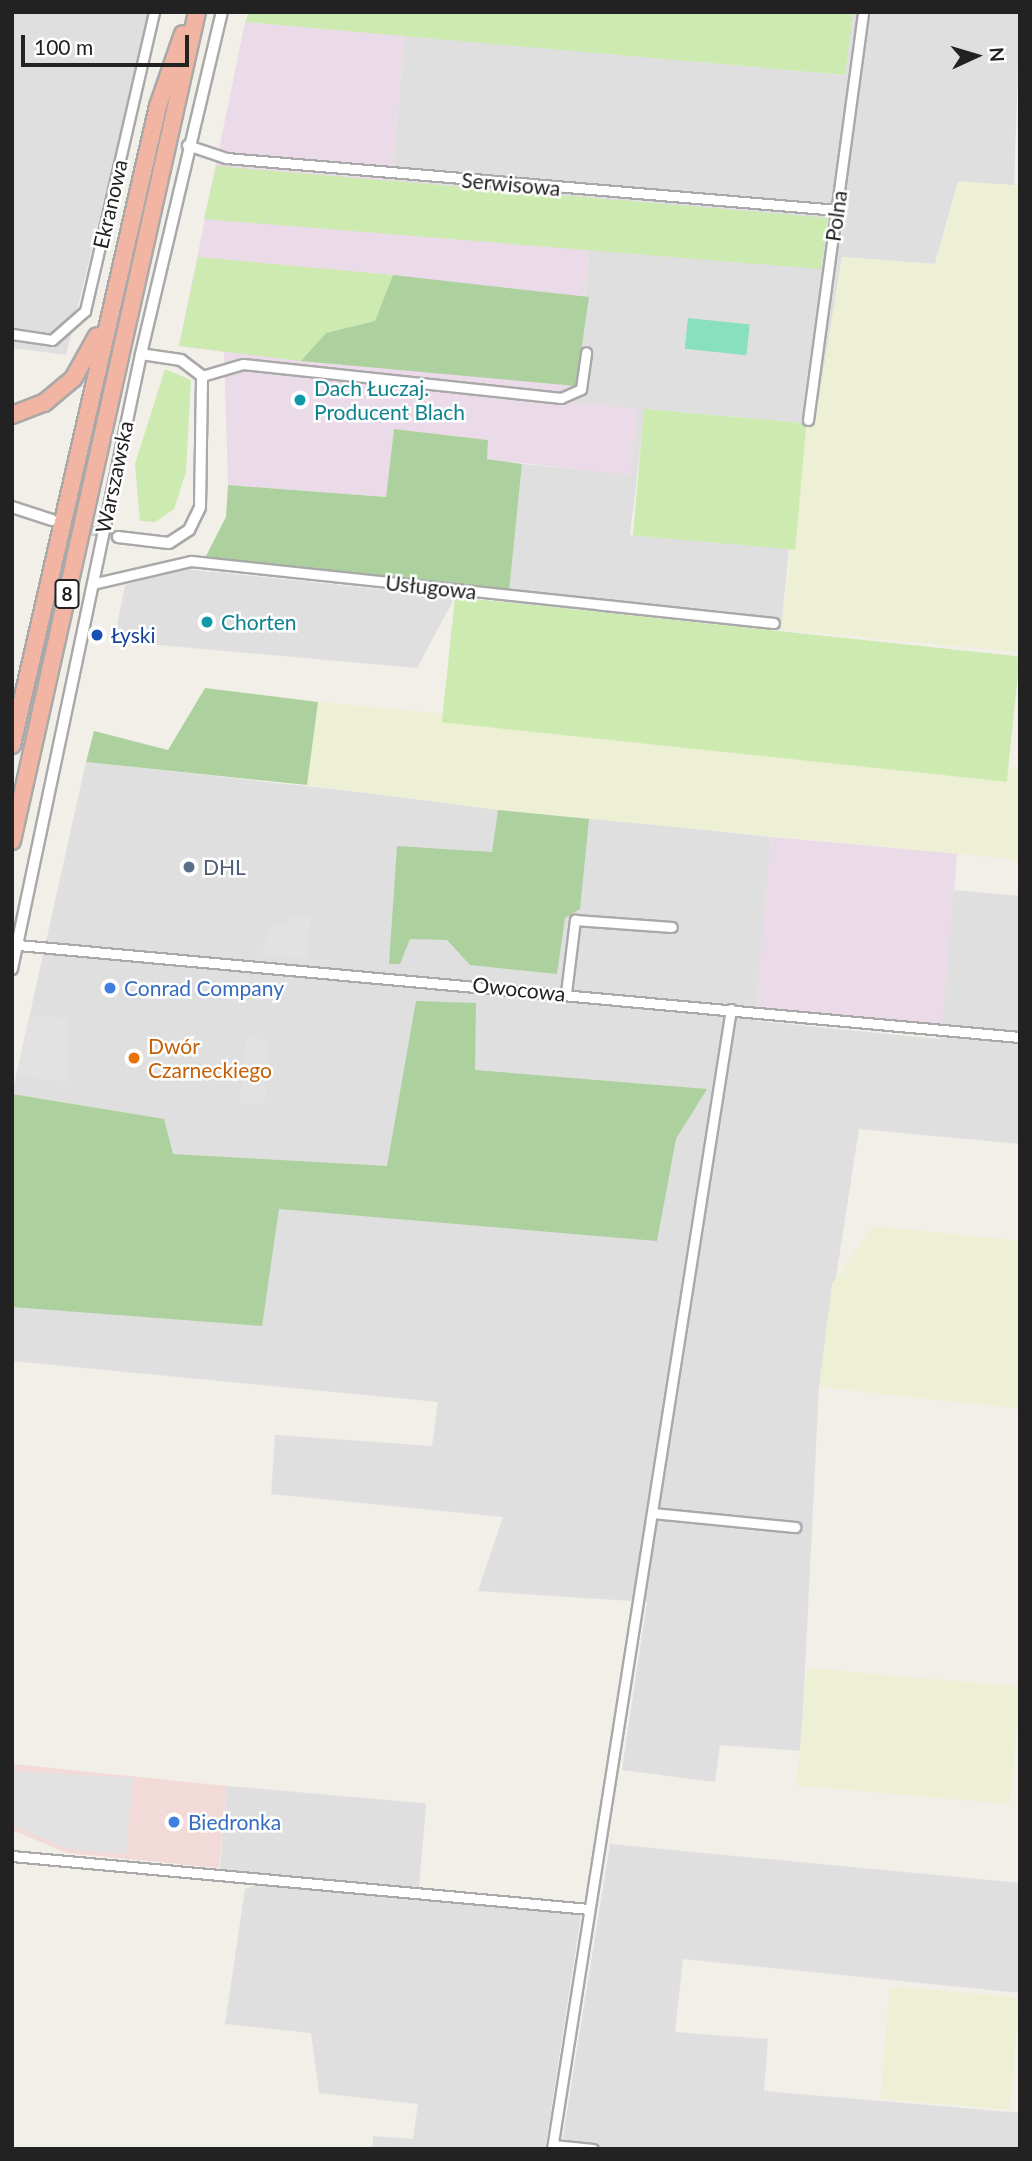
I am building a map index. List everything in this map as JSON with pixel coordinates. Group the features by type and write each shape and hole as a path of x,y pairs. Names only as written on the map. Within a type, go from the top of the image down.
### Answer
{"highway":[{"name":"8","path":"12,745 158,106 191,12"},
{"name":"8","path":"12,841 197,12"},
{"path":"12,415 44,403 73,379 112,298"}],"street":[{"name":"Ekranowa","path":"12,334 52,341 85,311 154,12"},
{"name":"Warszawska","path":"12,969 141,354 187,145 222,12"},
{"name":"Polna","path":"808,420 863,12"},
{"name":"Serwisowa","path":"187,145 226,158 836,210"},
{"path":"202,376 243,364 561,398 581,389 586,352"},
{"path":"141,354 181,360 202,376"},
{"path":"118,537 169,543 197,518 202,376"},
{"path":"12,507 52,520"},
{"name":"Usługowa","path":"92,584 191,561 774,622"},
{"path":"566,993 575,920 672,927"},
{"name":"Owocowa","path":"18,945 566,993 1020,1037"},
{"path":"593,2149 553,2147 731,1009"},
{"path":"652,1513 795,1527"},
{"path":"12,1857 589,1909"}],"shaded area":[{"path":"12,12 150,12 66,355 12,348"},
{"path":"853,12 1020,12 1014,185 958,182 935,264 842,257 815,424 645,409 630,535 789,549 781,630 507,603 522,464 630,474 575,403 594,199 392,181 404,35 844,75"},
{"path":"245,22 404,35 392,181 594,198 575,402 637,409 631,475 486,459 487,440 394,429 386,497 228,485 224,352 179,346"},
{"path":"176,568 455,597 417,668 114,641 125,585"},
{"path":"86,762 771,837 757,1021 939,1039 953,890 1020,896 1020,1144 859,1129 819,1387 801,1751 720,1745 715,1782 622,1770 647,1602 478,1591 503,1517 271,1494 275,1435 432,1446 438,1402 12,1361 12,1094"},
{"path":"771,837 957,853 941,1037 755,1020"},
{"path":"291,916 310,918 308,959 260,954 273,925 287,927"},
{"path":"30,1015 68,1019 67,1082 17,1075"},
{"path":"246,1038 268,1040 265,1103 240,1104"},
{"path":"12,1764 227,1786 219,1868 67,1853 12,1830"},
{"path":"12,1771 133,1778 126,1854 67,1849 12,1825"},
{"path":"227,1786 426,1803 419,1887 220,1870"},
{"path":"610,1844 1020,1883 1020,1993 683,1959 675,2032 768,2039 764,2091 1020,2113 1020,2149 561,2149"},
{"path":"258,1884 581,1915 545,2149 372,2149 373,2136 413,2139 418,2104 319,2093 311,2033 225,2024 245,1889"}],"green space":[{"path":"249,12 853,12 845,75 245,22"},
{"path":"216,166 828,218 821,269 204,219"},
{"path":"958,181 1020,186 1020,652 781,630 806,424 815,423 842,257 935,264"},
{"path":"198,257 393,275 375,321 326,333 301,361 179,346"},
{"path":"393,275 589,297 576,386 301,361 326,333 375,321"},
{"path":"688,318 750,324 746,355 685,349"},
{"path":"165,369 191,380 186,472 174,509 155,522 140,521 135,464"},
{"path":"644,409 806,423 795,550 633,536"},
{"path":"394,429 488,440 487,459 522,464 509,591 205,558 226,517 228,485 386,497"},
{"path":"455,597 1020,656 1007,782 442,722"},
{"path":"205,688 318,702 307,785 86,762 94,731 168,750"},
{"path":"318,702 1020,768 1020,860 498,810 307,785"},
{"path":"498,810 589,819 580,909 565,918 557,974 470,965 447,940 410,939 400,964 389,964 397,846 492,852"},
{"path":"416,1001 476,1003 475,1070 707,1089 676,1139 657,1241 279,1209 262,1326 12,1307 12,1094 164,1119 173,1154 387,1166"},
{"path":"873,1226 1020,1241 1020,1409 819,1387 832,1284"},
{"path":"807,1668 1020,1687 1010,1804 797,1786"},
{"path":"890,1986 1020,1997 1010,2110 880,2099"}],"tunnel":[{"path":"58,522 118,537"}],"place":[{"name":"Dach Łuczaj. Producent Blach","path":"300,400"},
{"name":"Chorten","path":"207,622"},
{"name":"Łyski","path":"97,635"},
{"name":"DHL","path":"189,867"},
{"name":"Conrad Company","path":"110,988"},
{"name":"Dwór Czarneckiego","path":"134,1058"},
{"name":"Biedronka","path":"174,1822"}]}
